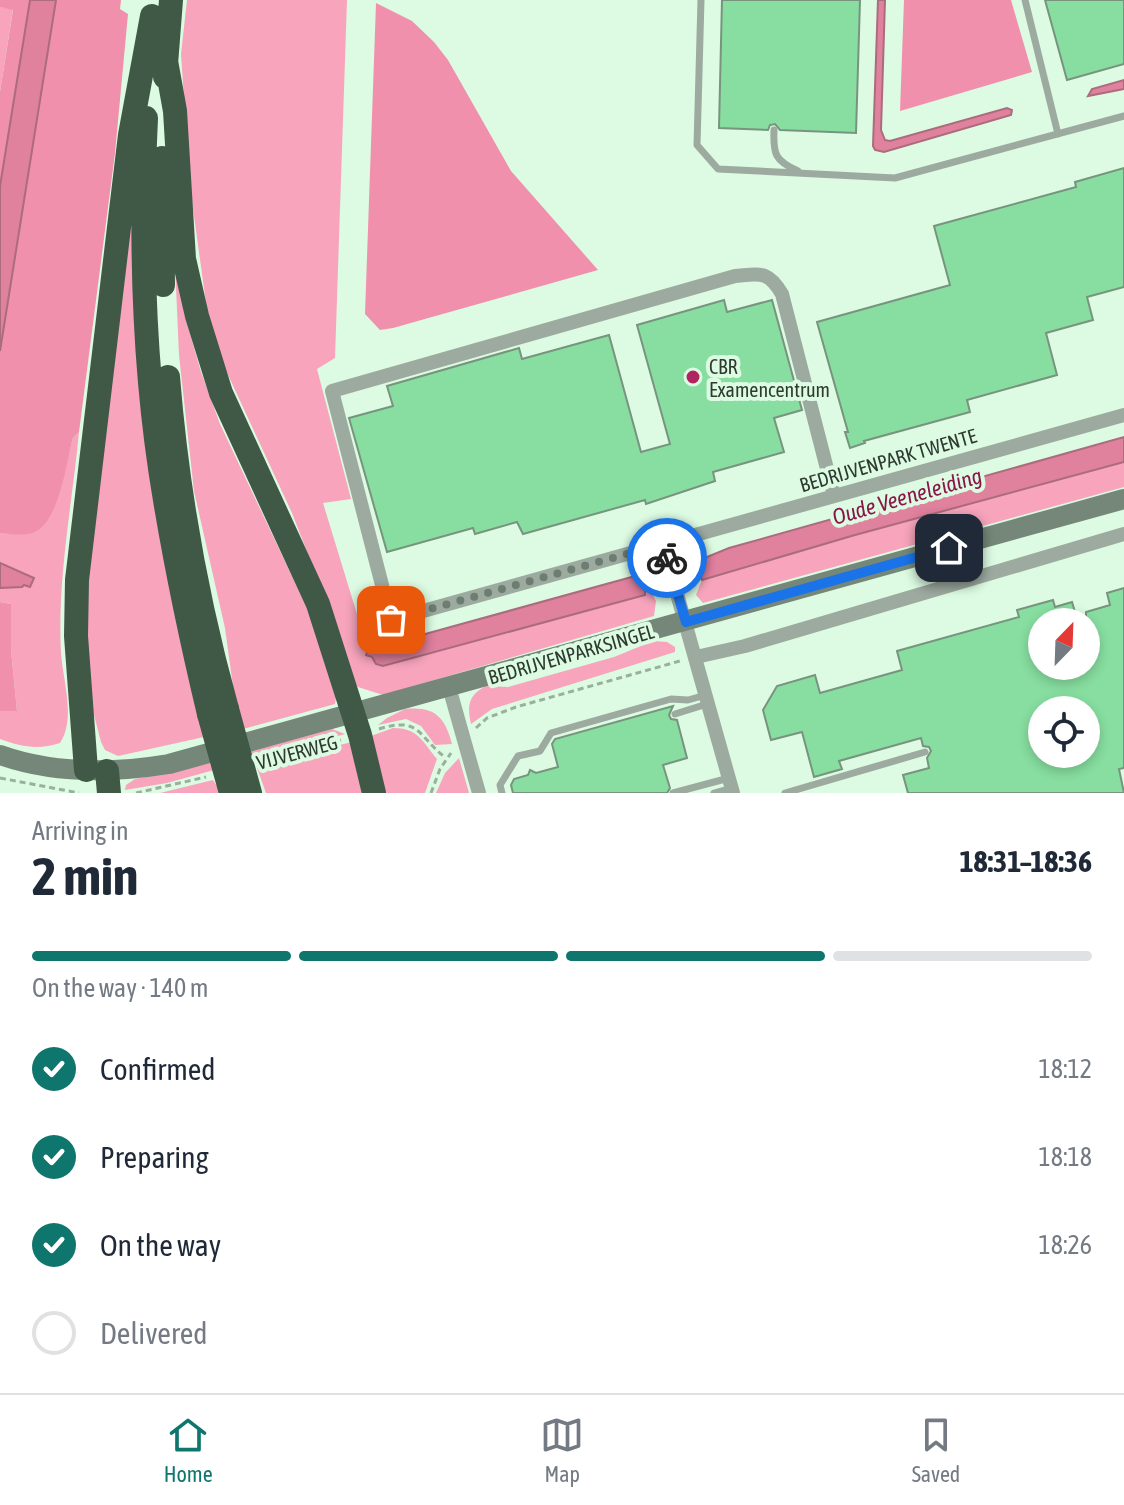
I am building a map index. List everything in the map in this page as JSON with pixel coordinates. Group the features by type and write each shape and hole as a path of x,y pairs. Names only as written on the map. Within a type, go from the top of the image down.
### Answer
{"highway":[{"path":"159,5 175,111 184,259 197,316 221,393 318,604 374,793"},
{"path":"159,5 144,210 151,370 164,498 186,615 218,712 250,793"},
{"path":"95,782 76,636 77,580 130,135 159,5"},
{"path":"166,61 163,319 189,537 231,793"}],"street":[{"name":"BEDRIJVENPARK TWENTE","path":"834,496 782,294 774,281 763,274 735,276 332,391 391,620 1124,415"},
{"name":"BEDRIJVENPARKSINGEL","path":"95,782 356,724 449,687 1124,499"},
{"path":"696,657 745,646 1124,534"},
{"path":"663,544 732,786"},
{"path":"449,687 479,793"},
{"path":"0,755 95,782"}],"lane":[{"path":"701,0 697,145 718,169 895,178 1124,116"},
{"path":"1025,0 1058,134"},
{"path":"774,130 774,150 782,164 804,174"},
{"path":"502,793 500,785 518,756 540,751 551,733 671,699 707,699"},
{"path":"675,714 707,699"},
{"path":"785,793 925,752"},
{"path":"673,793 732,786"},
{"path":"714,793 732,786"}],"path":[{"name":"BEDRIJVENPARKSINGEL","path":"431,793 446,758 487,718 516,707 696,657"},
{"name":"VIJVERWEG","path":"255,764 356,724 411,725 446,758"},
{"path":"136,793 210,776"},
{"path":"0,778 95,782"}],"shaded area":[{"path":"0,0 30,0 0,186 0,92 13,10 0,7"},
{"path":"30,0 56,0 0,351 0,186"},
{"path":"56,0 121,0 120,9 128,14 115,153 79,432 73,438 60,492 49,518 32,533 0,533 0,351"},
{"path":"187,0 347,0 335,358 317,369 351,499 323,503 368,650 366,655 384,666 645,595 645,590 650,589 656,601 654,616 383,695 358,687 349,678 316,575 292,513 223,364 207,310 190,187 181,54"},
{"path":"878,0 885,0 881,130 885,140 1007,108 1012,110 1011,115 884,152 875,150"},
{"path":"904,0 1011,0 1032,72 900,111"},
{"path":"376,3 412,21 434,42 448,60 511,171 598,270 393,328 380,330 365,314"},
{"path":"0,7 13,9 0,92"},
{"path":"1124,80 1124,89 1088,96 1092,89"},
{"path":"132,139 137,209 204,737 118,756 105,750 91,703 84,618"},
{"path":"173,219 184,313 201,372 220,424 307,608 337,691 335,704 243,729 235,701 225,628 194,491 179,355"},
{"path":"79,432 61,598 61,653 67,723 60,743 23,746 0,739 0,711 17,711 11,650 11,604 0,602 0,588 22,587 27,575 0,563 0,533 17,534 68,457 73,438"},
{"path":"1124,437 1124,462 702,580 697,561 729,548"},
{"path":"1124,462 1124,487 703,603 696,595 702,580"},
{"path":"0,563 34,578 30,587 0,588"},
{"path":"639,575 642,580 647,579 650,589 645,590 645,595 383,666 366,655 369,646 389,644"},
{"path":"0,602 11,604 11,650 17,711 0,711"},
{"path":"653,641 667,642 675,647 675,652 492,709 471,724 470,702 486,686 508,687 614,657"},
{"path":"405,709 424,709 437,715 446,727 452,744 435,745 421,726 406,719 378,725"},
{"path":"393,728 414,733 437,759 425,793 381,793 371,736"},
{"path":"332,729 345,734 167,783 125,790 126,785 135,779 186,769"},
{"path":"352,742 368,793 266,793 256,765"},
{"path":"459,758 469,793 436,793 445,773"},
{"path":"213,780 221,793 160,793"}],"building":[{"path":"722,0 860,0 856,133 780,130 775,124 770,125 768,130 719,128"},
{"path":"1045,0 1124,0 1124,64 1067,80"},
{"path":"1124,168 1124,287 1087,297 1093,320 1046,333 1057,375 967,400 970,412 864,441 850,448 817,322 950,285 934,226 1076,187 1075,182"},
{"path":"724,300 727,312 772,300 802,410 774,418 784,452 713,472 715,481 646,504 645,500 523,534 517,522 475,534 473,528 387,552 349,418 393,406 387,386 519,348 522,359 609,335 641,452 670,444 637,325"},
{"path":"1124,588 1124,768 1119,769 1124,793 908,793 903,775 929,768 927,758 931,751 923,746 921,738 839,761 842,769 814,777 802,732 771,740 763,710 777,686 815,675 820,693 902,670 897,651 1019,617 1017,610 1053,600 1055,607 1072,602 1074,608 1028,608 1028,680 1100,680 1100,608 1110,605 1107,593"},
{"path":"673,706 669,715 677,720 687,758 663,765 670,788 667,793 513,793 511,785 514,779 528,775 530,770 536,773 558,767 552,744 555,739"}],"way so far":[{"path":"391,620 663,544 667,558"}],"place":[{"name":"CBR Examencentrum","path":"693,377"}],"route":[{"path":"667,558 686,622 949,548"}],"water label":[{"name":"Oude Veeneleiding","path":"907,496"}]}
